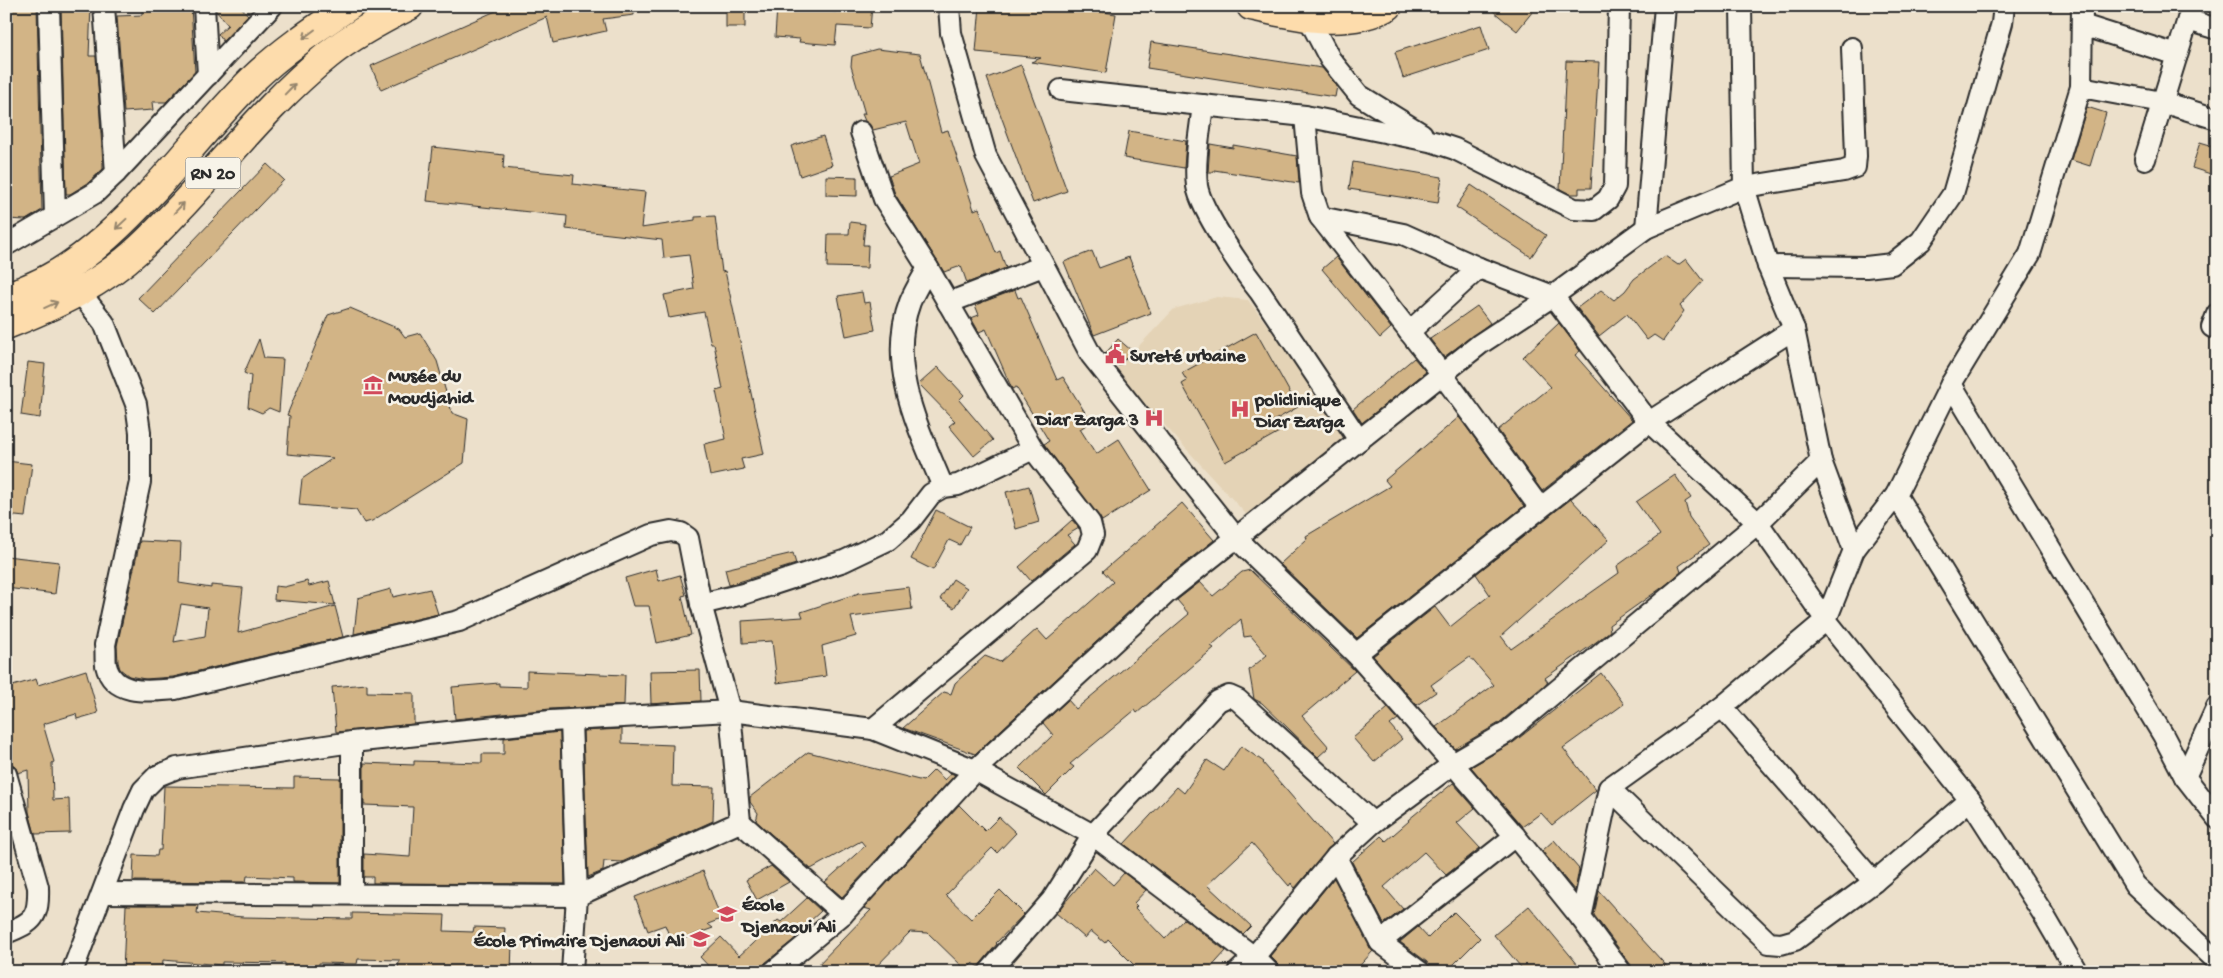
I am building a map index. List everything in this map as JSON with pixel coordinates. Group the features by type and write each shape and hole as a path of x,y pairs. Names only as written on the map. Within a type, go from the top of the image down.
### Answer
{"main road":[{"name":"RN 20","path":"6,296 64,271 122,224 252,80 280,55 349,6"},
{"name":"RN 20","path":"6,325 80,293 140,249 304,75 329,54 369,26 409,6"},
{"path":"1251,6 1308,17 1341,20 1380,11 1388,6"}],"street":[{"path":"49,6 55,216"},
{"path":"104,6 116,173"},
{"path":"204,6 208,75"},
{"path":"6,245 95,192 116,173 272,6"},
{"path":"950,6 951,33 986,156 1092,356 1236,538 1356,654 1515,836 1581,918 1621,972"},
{"path":"1061,90 1306,116 1434,142 1455,149 1574,208 1594,210 1608,199 1615,186 1619,6"},
{"path":"1646,228 1664,6"},
{"path":"1741,6 1744,187 1768,266 1794,329 1821,461 1854,550"},
{"path":"1768,266 1866,267 1892,264 1921,241 1953,194 2002,24 2004,6"},
{"path":"2145,159 2190,13 2217,29"},
{"path":"1581,918 1609,788 1722,707 1826,620 1854,550 1896,495 1951,384 2030,254 2081,87 2082,16 2177,55"},
{"path":"1308,17 1330,59 1359,95 1434,142"},
{"path":"773,972 843,914 975,770 1168,592 1480,344 1553,296 1646,228 1744,187 1844,171 1854,167 1856,156 1852,48"},
{"path":"2081,87 2162,102 2217,119"},
{"path":"1202,105 1196,176 1201,202 1248,276 1359,440"},
{"path":"1306,116 1312,193 1320,217 1442,374 1540,508"},
{"path":"860,132 884,199 928,268 1033,449 1090,523 1093,535 1087,550 874,729"},
{"path":"1320,217 1403,234 1479,268 1553,296 1650,422 1758,523 1826,620 1970,800 2042,912 2077,972"},
{"path":"948,303 1043,266"},
{"path":"928,268 910,303 903,335 902,366 906,396 943,487"},
{"path":"1410,332 1479,268"},
{"path":"64,271 104,323 136,404 140,432 140,482 105,645 106,665 117,684 142,691 175,688 458,621 651,535 666,532 681,533 688,538 701,604 730,711 740,822 843,914"},
{"path":"1356,654 1650,422 1794,329"},
{"path":"1951,384 2163,735 2185,777 2217,818"},
{"path":"701,604 742,594 844,561 888,540 911,520 931,494 943,487 958,485 1033,449"},
{"path":"1238,972 1254,957 1336,857 1373,823 1453,764 1506,733 1758,523 1821,461"},
{"path":"1896,495 2135,886 2217,961"},
{"path":"989,972 1052,900 1093,835 1218,701 1229,696 1238,700 1373,823"},
{"path":"1722,707 1874,882"},
{"path":"2185,777 2217,707"},
{"path":"72,972 134,809 143,790 157,776 193,764 352,742 571,720 730,711 874,729 975,770 1093,835 1254,957 1269,972"},
{"path":"571,720 576,896 572,972"},
{"path":"352,742 352,893"},
{"path":"6,774 35,878 38,904 33,919 25,926 6,934"},
{"path":"1609,788 1769,943 1781,944 1795,940 1874,882 1970,800"},
{"path":"103,893 352,893 576,896 740,822"},
{"path":"1380,942 1515,836"},
{"path":"1336,857 1380,942 1420,972"}],"shaded area":[{"name":"policlinique Diar Zarga","path":"1217,297 1248,300 1359,446 1256,525 1115,371 1174,309"}],"building":[{"path":"6,6 37,6 42,210 26,220 6,219 6,82 12,79 6,68"},
{"path":"61,6 91,6 89,56 96,56 103,164 103,169 88,183 70,194 66,194"},
{"path":"142,6 191,6 195,72 166,102 152,102 153,110 124,112 117,16 142,15"},
{"path":"216,6 240,6 248,15 223,41 218,34 228,25 216,11"},
{"path":"507,6 634,6 634,15 603,19 606,31 553,43 547,17 381,90 371,66"},
{"path":"726,6 745,6 745,27 726,27"},
{"path":"837,6 872,6 870,28 837,26 835,45 799,42 800,39 775,37 777,7 836,12"},
{"path":"980,6 1068,6 1116,14 1106,73 1031,62 1041,58 976,52"},
{"path":"1487,6 1537,6 1517,31"},
{"path":"1481,25 1489,50 1403,78 1395,52"},
{"path":"1151,42 1322,68 1337,86 1335,97 1147,68"},
{"path":"877,49 920,54 941,132 948,130 974,210 979,208 996,253 1000,251 1006,268 967,283 961,266 944,272 895,194 889,176 919,164 906,122 873,130 862,114 865,114 851,66 852,56"},
{"path":"1566,61 1599,62 1591,188 1579,188 1579,194 1570,194 1560,189"},
{"path":"1021,65 1067,191 1033,203 987,78"},
{"path":"2087,107 2106,113 2090,166 2071,160"},
{"path":"1129,131 1186,141 1184,168 1124,158"},
{"path":"823,136 832,165 800,176 791,146"},
{"path":"2200,142 2217,147 2217,176 2192,168"},
{"path":"1210,144 1233,148 1233,145 1297,156 1299,183 1214,170 1214,172 1208,172"},
{"path":"433,147 504,155 503,168 574,175 573,184 645,192 641,228 695,220 695,217 715,216 722,272 725,271 764,454 741,459 744,469 710,476 704,444 726,439 716,391 723,389 714,344 711,344 704,312 669,318 664,295 694,289 689,255 664,258 662,240 566,229 567,216 427,201"},
{"path":"1353,162 1442,177 1438,203 1349,189"},
{"path":"267,164 284,180 155,314 138,298"},
{"path":"826,176 857,177 857,196 826,195"},
{"path":"1471,185 1546,235 1531,257 1456,207"},
{"path":"850,222 865,224 863,245 868,245 867,268 827,267 828,234 849,234"},
{"path":"1092,251 1099,268 1129,257 1151,313 1094,335 1064,262"},
{"path":"1665,256 1678,265 1686,259 1703,281 1680,306 1684,311 1663,341 1654,335 1647,340 1627,314 1599,336 1577,308 1601,290 1614,300 1625,291 1634,279"},
{"path":"1336,257 1391,328 1380,338 1322,269"},
{"path":"1015,290 1018,298 1021,297 1057,380 1063,377 1091,422 1080,429 1096,454 1119,439 1151,490 1102,521 1044,444 1049,441 1016,387 1012,389 986,329 979,332 971,318 979,315 975,305"},
{"path":"862,292 864,303 870,302 875,330 846,336 838,296"},
{"path":"1477,306 1490,323 1444,357 1430,339"},
{"path":"350,308 399,329 405,337 420,333 437,361 452,413 468,419 464,463 372,521 364,523 356,510 299,505 302,479 333,458 287,454 290,416 287,415 328,315"},
{"path":"1559,323 1580,351 1575,355 1632,420 1542,491 1498,430 1551,387 1523,357"},
{"path":"1256,332 1298,407 1273,421 1279,432 1225,462 1182,384 1187,381 1182,373"},
{"path":"259,339 264,358 283,359 279,412 269,408 262,413 248,407 251,376 244,373"},
{"path":"1118,339 1132,351 1119,366 1105,354"},
{"path":"1414,358 1426,372 1362,423 1353,409"},
{"path":"28,362 45,364 40,418 21,415"},
{"path":"938,367 964,395 959,400 993,440 974,456 949,426 955,421 919,384"},
{"path":"1459,417 1524,506 1357,638 1280,564 1307,539 1306,536 1390,486 1385,480"},
{"path":"6,461 32,464 25,517 6,515"},
{"path":"1675,475 1691,498 1685,502 1689,517 1709,545 1679,566 1681,572 1667,584 1609,625 1610,631 1545,678 1548,682 1499,723 1455,749 1436,727 1494,685 1470,657 1431,685 1436,692 1417,705 1373,656 1435,607 1450,627 1490,595 1476,574 1571,499 1609,540 1501,636 1511,649 1619,573 1617,566 1660,535 1636,502"},
{"path":"1029,486 1039,522 1016,529 1006,492"},
{"path":"1182,503 1214,540 1160,583 975,754 903,728 944,692 951,694 955,683 985,656 1000,662 1037,629 1047,640 1113,582 1103,571"},
{"path":"936,510 970,527 960,545 949,540 933,570 911,559"},
{"path":"1072,520 1079,528 1067,535 1075,544 1031,581 1019,567"},
{"path":"140,541 181,543 179,583 211,588 211,585 243,588 238,633 335,606 343,637 173,677 145,679 129,676 120,669 117,646","holes":["181,604 208,608 205,636 174,642"]},
{"path":"793,553 796,564 729,585 725,569"},
{"path":"6,556 59,562 55,594 6,588"},
{"path":"656,569 659,581 680,575 686,595 682,596 691,635 657,643 649,606 633,606 625,578"},
{"path":"1250,570 1355,671 1302,716 1329,747 1318,757 1262,703 1254,699 1249,670 1267,655 1251,636 1244,637 1241,619 1211,646 1214,648 1137,713 1135,710 1070,764 1074,767 1046,795 1019,768 1053,735 1043,723 1068,700 1076,709 1189,614 1177,600 1200,582 1213,596 1242,572"},
{"path":"953,579 967,588 954,608 940,599"},
{"path":"307,581 309,586 329,581 335,605 274,600 275,586 284,587"},
{"path":"909,587 912,609 851,617 856,636 822,646 826,676 777,683 772,641 743,643 742,621 803,617 801,612 859,593"},
{"path":"391,589 393,597 430,589 438,614 354,634 358,598"},
{"path":"86,670 98,713 77,719 76,714 43,724 54,762 52,763 53,800 69,799 70,833 35,834 29,812 28,770 18,773 15,766 8,762 6,758 6,688 36,679 38,685"},
{"path":"700,670 701,701 651,704 650,671"},
{"path":"527,671 625,675 624,705 550,709 455,719 452,687 499,683 499,686 527,687"},
{"path":"1601,673 1624,704 1563,748 1596,790 1552,825 1541,813 1522,827 1471,767 1514,742"},
{"path":"367,684 367,692 414,693 414,724 336,732 332,687"},
{"path":"1388,708 1398,719 1390,725 1402,739 1374,762 1353,738"},
{"path":"622,729 622,743 673,745 672,786 714,787 713,821 622,862 604,861 603,871 588,877 583,731"},
{"path":"560,732 565,884 373,883 373,877 364,877 364,854 410,857 413,807 364,805 364,763 414,765 414,761 482,763 482,754 504,754 504,738"},
{"path":"1241,746 1264,762 1333,844 1295,888 1291,883 1289,886 1252,843 1207,885 1251,926 1243,934 1124,844 1177,787 1184,793 1207,760 1224,771"},
{"path":"808,752 923,781 934,770 945,780 951,773 955,775 842,897 825,882 865,846 861,841 811,869 756,821 758,813 750,802 750,797"},
{"path":"294,777 340,778 340,883 293,882 293,878 247,876 246,882 133,881 134,855 157,856 158,850 161,850 164,786 294,788"},
{"path":"1453,783 1475,808 1457,823 1480,848 1446,875 1424,852 1384,887 1403,909 1384,924 1352,862 1381,836 1386,841"},
{"path":"959,805 985,831 999,817 1016,833 997,853 992,848 946,895 971,919 1000,890 1024,914 996,943 978,967 973,963 966,970 928,933 910,932 871,972 811,972 871,910 864,908"},
{"path":"1554,840 1579,869 1575,891 1542,851"},
{"path":"771,866 789,882 757,900 746,880"},
{"path":"1094,868 1113,885 1124,873 1146,890 1134,903 1137,906 1135,908 1165,939 1184,919 1226,951 1207,972 1141,972 1108,939 1105,943 1091,931 1085,938 1056,913"},
{"path":"703,871 721,919 708,924 713,928 672,943 665,925 648,931 635,897"},
{"path":"1334,878 1373,951 1354,972 1324,972 1316,964 1310,972 1281,972 1278,964 1270,956"},
{"path":"1599,891 1672,972 1633,972 1631,965 1594,915"},
{"path":"807,898 821,911 794,936 796,938 765,963 761,972 714,972 700,957 721,937 739,956 778,920 781,922"},
{"path":"126,905 198,905 197,913 243,917 352,919 352,913 445,915 444,931 473,932 474,927 505,928 504,943 512,943 511,972 398,972 399,960 358,959 357,964 319,963 319,970 313,970 313,972 285,972 285,963 222,962 222,965 163,960 162,972 123,971"},
{"path":"1529,906 1584,972 1525,972 1494,935"},
{"path":"1454,912 1480,938 1446,972 1432,972 1427,962 1400,942 1418,927 1428,938"}],"place":[{"name":"Sureté urbaine","path":"1115,354"},
{"name":"Musée du Moudjahid","path":"373,385"},
{"name":"policlinique Diar Zarga","path":"1240,409"},
{"name":"Diar Zarga 3","path":"1154,418"},
{"name":"École Djenaoui Ali","path":"727,914"},
{"name":"École Primaire Djenaoui Ali","path":"700,939"}]}
